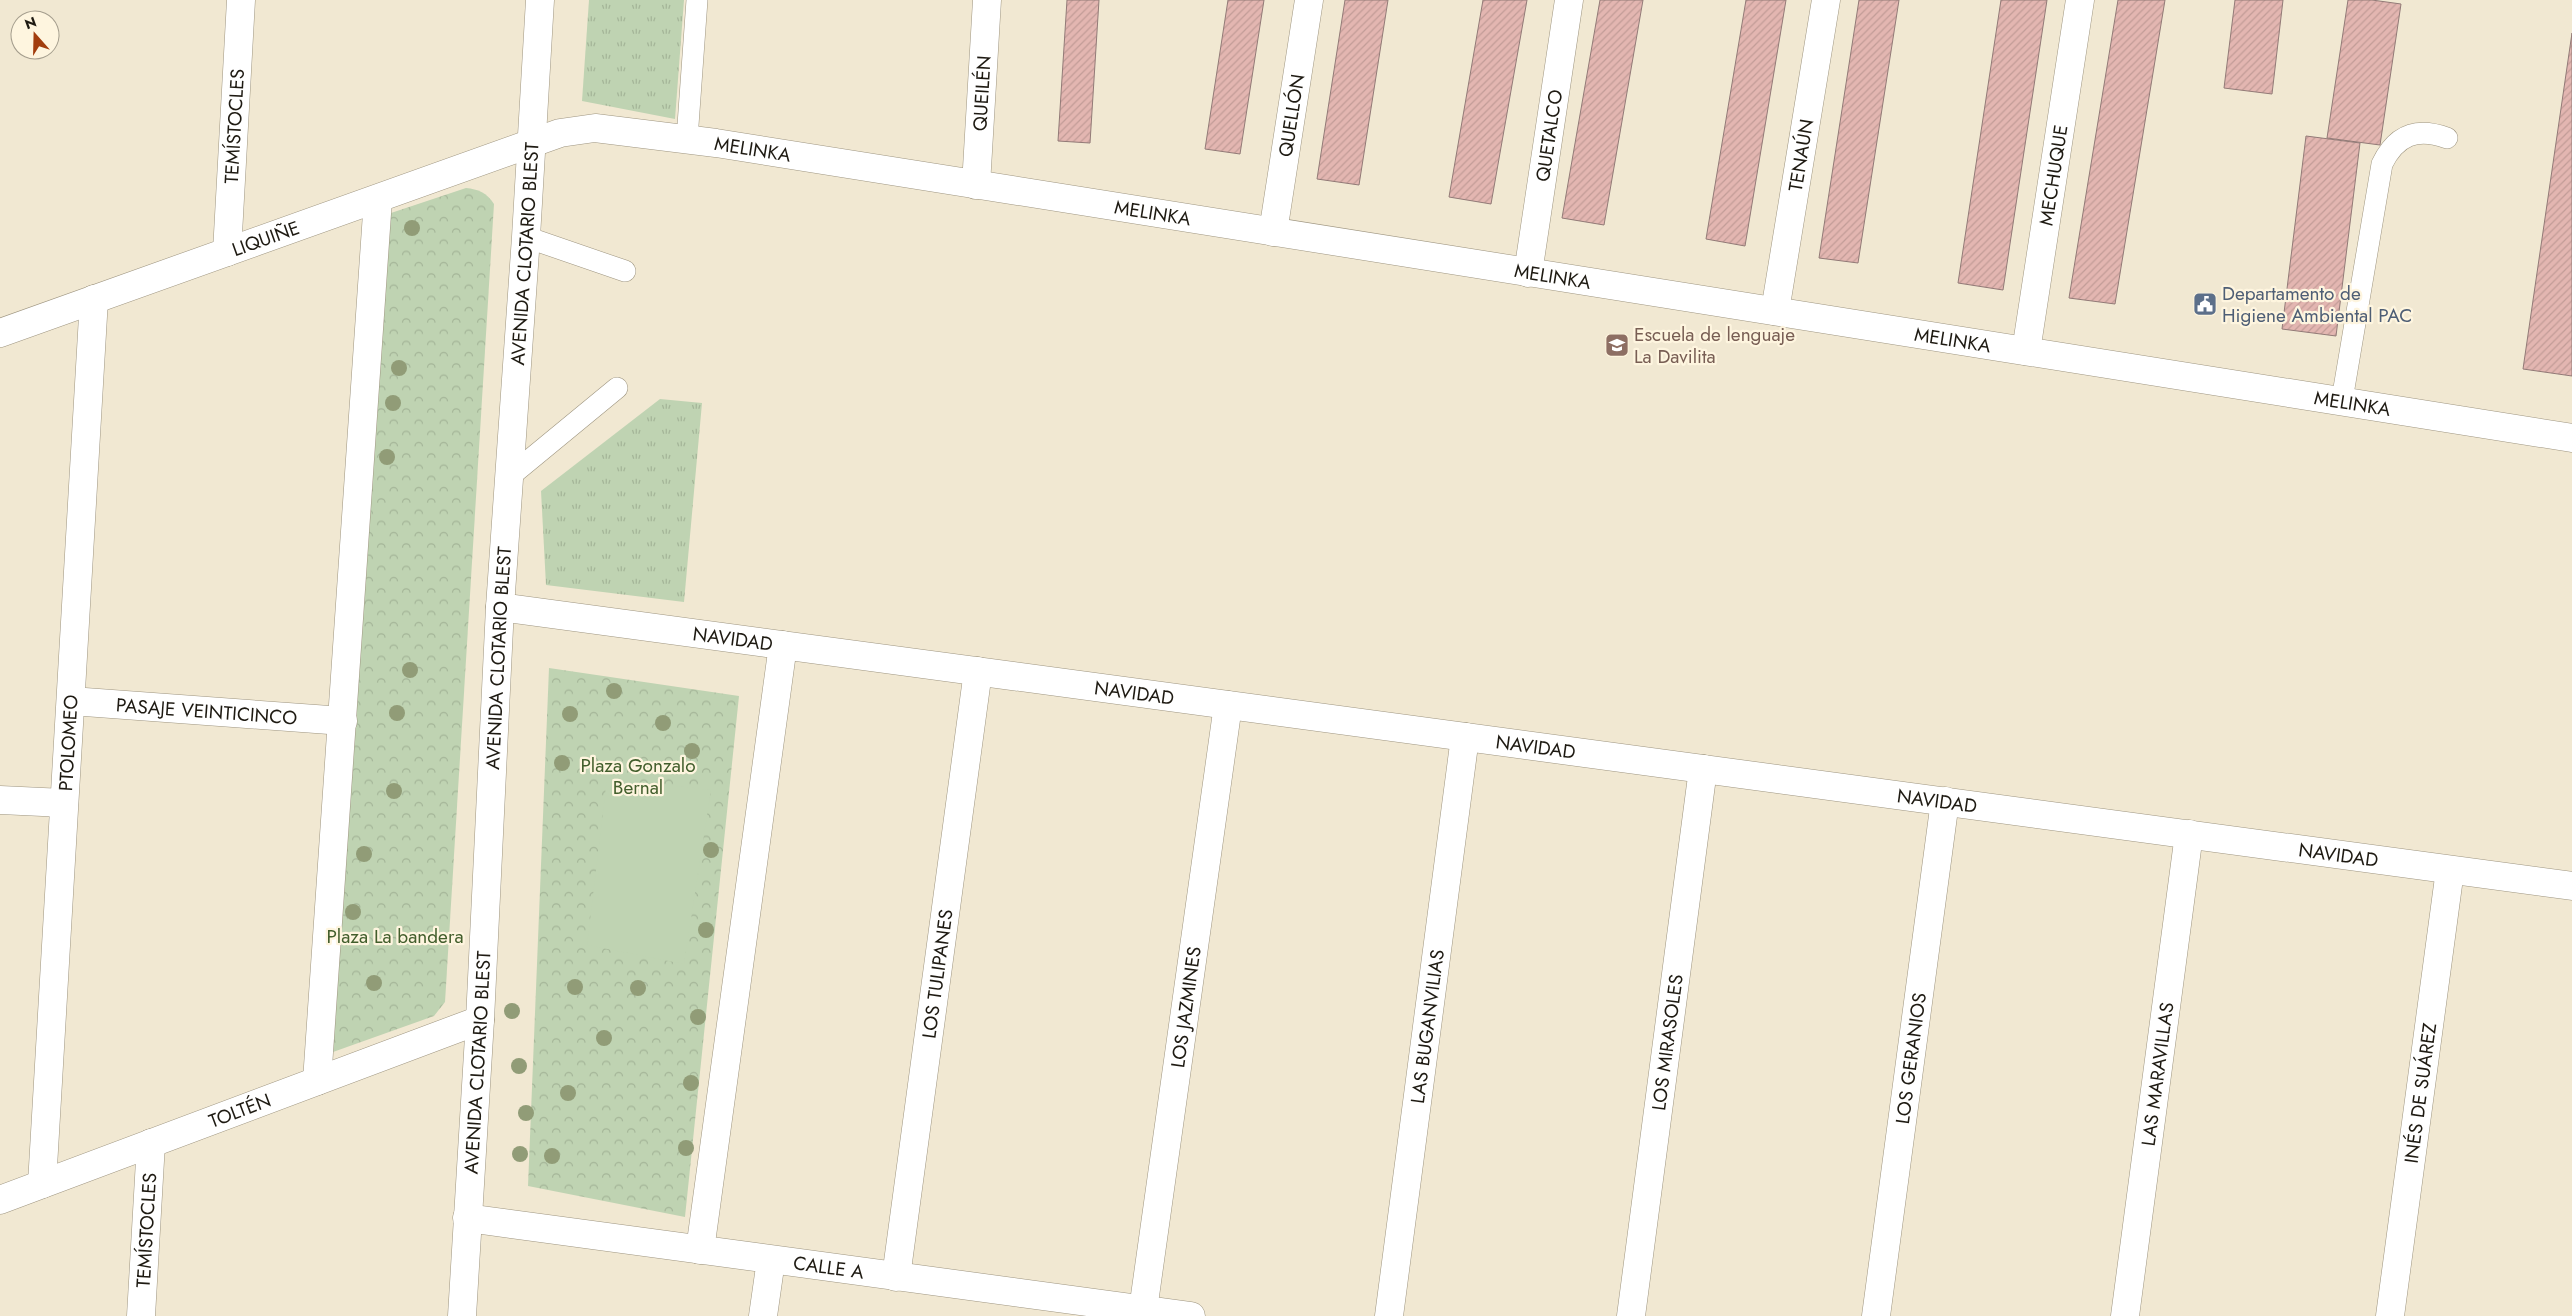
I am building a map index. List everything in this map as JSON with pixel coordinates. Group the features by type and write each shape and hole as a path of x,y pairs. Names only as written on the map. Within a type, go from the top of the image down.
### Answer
{"street":[{"name":"TEMÍSTOCLES","path":"227,252 241,0"},
{"name":"AVENIDA CLOTARIO BLEST","path":"462,1316 480,1020 500,607 526,237 540,0"},
{"name":"QUEILÉN","path":"976,185 987,0"},
{"name":"QUELLÓN","path":"1273,232 1309,0"},
{"name":"QUETALCO","path":"1528,273 1570,0"},
{"name":"TENAÚN","path":"1775,311 1826,0"},
{"name":"MECHUQUE","path":"2026,351 2080,0"},
{"name":"MELINKA","path":"532,143 560,133 595,128 687,139 2572,438"},
{"name":"LIQUIÑE","path":"0,333 532,143"},
{"path":"317,1081 378,199"},
{"name":"PTOLOMEO","path":"42,1184 94,299"},
{"name":"NAVIDAD","path":"500,607 2572,886"},
{"path":"700,1250 783,645"},
{"name":"LOS TULIPANES","path":"896,1277 978,671"},
{"name":"PASAJE VEINTICINCO","path":"71,701 343,721"},
{"name":"LOS JAZMINES","path":"1143,1310 1228,705"},
{"name":"LAS BUGANVILIAS","path":"1389,1316 1465,737"},
{"name":"LOS MIRASOLES","path":"1631,1316 1703,768"},
{"path":"0,800 64,804"},
{"name":"LOS GERANIOS","path":"1876,1316 1945,801"},
{"name":"LAS MARAVILLAS","path":"2125,1316 2189,834"},
{"name":"INÉS DE SUÁREZ","path":"2390,1316 2450,870"},
{"name":"TOLTÉN","path":"0,1200 480,1020"},
{"name":"TEMÍSTOCLES","path":"141,1316 151,1143"},
{"name":"CALLE A","path":"467,1218 1191,1316"},
{"path":"763,1316 771,1260"}],"lane":[{"path":"687,139 698,0"},
{"path":"2342,400 2382,164 2388,150 2397,142 2412,134 2430,132 2447,138"},
{"path":"526,237 625,271"},
{"path":"509,477 617,388"}],"green space":[{"path":"589,0 684,0 675,119 582,101"},
{"name":"Plaza La bandera","path":"466,188 482,192 494,204 445,1002 434,1016 333,1052 385,215"},
{"path":"660,399 702,403 684,602 546,585 541,491"},
{"name":"Plaza Gonzalo Bernal","path":"549,668 739,696 685,1217 528,1186"},
{"path":"607,778 711,790 684,964 587,945"}],"building":[{"path":"1067,0 1099,0 1090,143 1058,141"},
{"path":"1228,0 1264,0 1240,154 1205,149"},
{"path":"1345,0 1388,0 1359,185 1317,179"},
{"path":"1483,0 1527,0 1491,204 1449,197"},
{"path":"1600,0 1643,0 1604,225 1562,218"},
{"path":"1746,0 1786,0 1745,246 1706,239"},
{"path":"1859,0 1899,0 1858,263 1819,258"},
{"path":"2001,0 2047,0 2003,290 1958,283"},
{"path":"2118,0 2165,0 2115,304 2069,298"},
{"path":"2235,0 2283,0 2272,94 2224,88"},
{"path":"2348,0 2372,0 2401,4 2380,145 2327,138"},
{"path":"2572,33 2572,376 2523,369"},
{"path":"2306,136 2360,143 2336,336 2282,329"}],"place":[{"name":"Departamento de Higiene Ambiental PAC","path":"2205,304"},
{"name":"Escuela de lenguaje La Davilita","path":"1617,345"}]}
